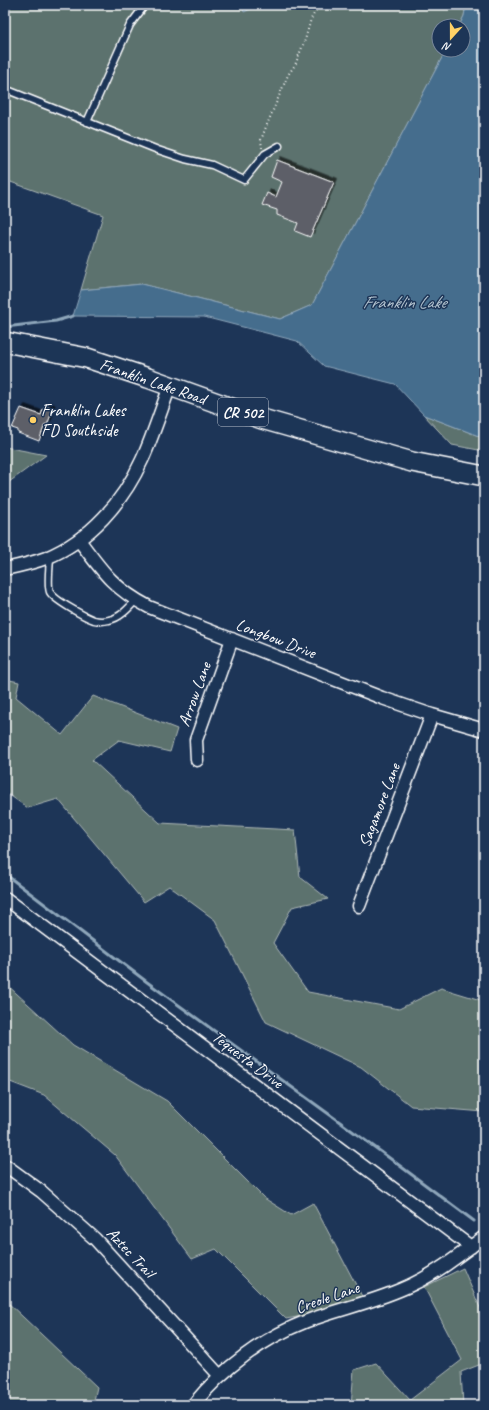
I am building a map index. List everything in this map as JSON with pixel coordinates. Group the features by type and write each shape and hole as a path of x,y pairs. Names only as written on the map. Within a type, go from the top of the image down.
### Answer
{"main road":[{"name":"Franklin Lake Road","path":"5,342 87,358 262,419 412,462 484,476"}],"street":[{"path":"5,569 25,565 63,550 79,540 100,522 131,481 142,460 170,386"},
{"name":"Longbow Drive","path":"79,540 106,575 119,588 149,607 382,698 432,715 484,730"},
{"name":"Arrow Lane","path":"197,760 196,740 232,639"},
{"name":"Sagamore Lane","path":"359,906 432,715"},
{"name":"Tequesta Drive","path":"5,898 471,1247"},
{"name":"Aztec Trail","path":"5,1165 42,1192 95,1239 220,1376"},
{"name":"Creole Lane","path":"193,1405 220,1376 255,1348 280,1333 306,1322 386,1295 413,1284 435,1272 484,1238"}],"lane":[{"path":"87,122 130,25 145,5"},
{"path":"5,89 158,150 212,165 244,180 265,154 279,146"},
{"path":"50,556 50,592 55,599 76,611 95,620 109,621 123,613 136,600"}],"path":[{"path":"265,154 262,148 261,140 288,75 305,40 311,19 319,5"}],"green space":[{"path":"5,5 466,5 463,18 431,18 431,58 442,58 312,305 280,319 142,284 81,290 103,215 5,180"},
{"path":"424,415 484,438 484,451 452,445"},
{"path":"5,447 46,455 5,485"},
{"path":"5,679 19,682 16,697 62,735 93,696 177,729 170,752 119,740 92,760 160,823 295,830 300,877 328,899 292,907 273,943 308,992 399,1009 441,988 484,1001 484,1112 411,1106 361,1067 266,1022 215,920 169,886 144,902 58,799 28,808 5,792"},
{"path":"5,983 73,1045 167,1101 264,1198 291,1215 313,1203 366,1304 286,1319 216,1249 192,1259 115,1155 44,1095 5,1080"},
{"path":"463,1268 484,1317 484,1363 461,1372 463,1405 351,1405 354,1370 376,1363 410,1400 462,1360 424,1287"},
{"path":"5,1300 97,1387 93,1405 5,1405"}],"water":[{"path":"241,5 260,5 244,12"},
{"name":"Franklin Lake","path":"466,5 484,5 484,438 424,415 395,384 324,366 297,341 204,317 73,316 81,290 142,284 280,319 312,305 442,58 471,58 471,18 463,18"}],"building":[{"path":"277,160 334,182 310,237 295,231 298,223 277,215 277,210 262,205 267,193 276,197 282,182 271,177"},
{"name":"Franklin Lakes FD Southside","path":"47,407 51,408 52,412 47,425 45,424 39,441 18,433 18,430 12,428 21,408 41,415 43,409"}],"waterway":[{"path":"5,327 56,321 73,316"},
{"path":"5,874 147,982 474,1221"}],"place":[{"name":"Franklin Lakes FD Southside","path":"33,420"}]}
